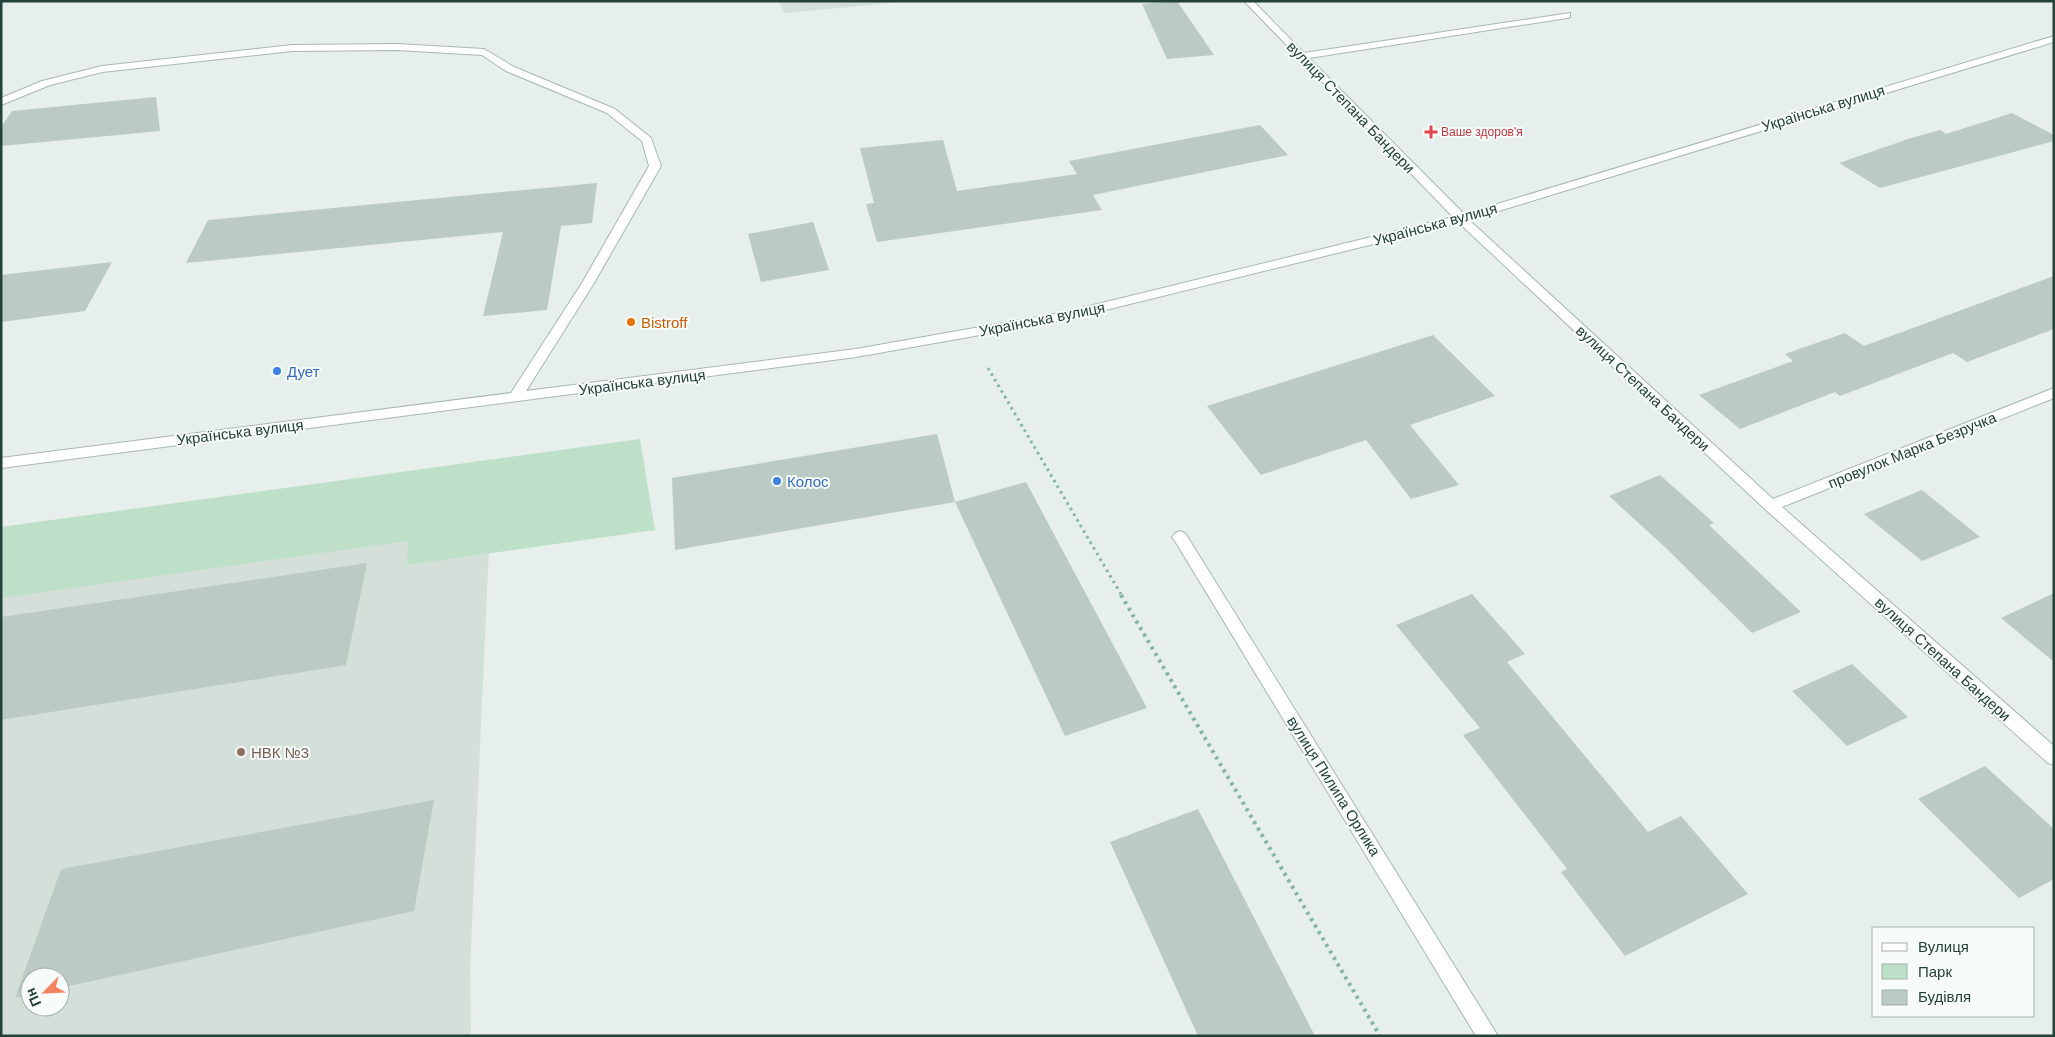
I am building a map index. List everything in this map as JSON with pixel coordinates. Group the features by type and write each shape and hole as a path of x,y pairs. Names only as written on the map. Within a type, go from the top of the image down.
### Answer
{"street":[{"name":"вулиця Степана Бандери","path":"1248,1 1461,218 1771,506 2054,757"},
{"path":"1302,56 1567,15"},
{"name":"Українська вулиця","path":"1,463 856,353 1065,316 1461,218 2054,39"},
{"path":"1,102 46,83 102,69 170,64 292,48 398,48 484,52 510,69 610,111 647,140 655,166 636,203 550,345 515,397"},
{"name":"провулок Марка Безручка","path":"1771,506 2054,393"},
{"name":"вулиця Пилипа Орлика","path":"1180,537 1488,1036"}],"path":[{"path":"988,368 1380,1036"}],"shaded area":[{"path":"778,1 912,1 785,13"},
{"name":"НВК №3","path":"493,459 470,970 471,1036 1,1036 1,534"}],"green space":[{"path":"640,439 655,530 407,565 408,541 1,598 1,527"}],"building":[{"path":"1177,1 1214,55 1167,59 1142,4"},
{"path":"156,97 160,131 1,146 1,127 12,111"},
{"path":"2012,113 2054,135 2054,141 1880,188 1839,163 1911,138 1940,130 1946,134"},
{"path":"1260,125 1288,155 1093,195 1102,210 877,242 866,204 874,203 860,148 943,140 957,191 1077,174 1069,161"},
{"path":"597,183 592,223 561,226 547,310 483,316 503,232 186,263 208,220"},
{"path":"813,222 829,270 761,282 748,234"},
{"path":"112,262 85,311 1,322 1,275"},
{"path":"2054,276 2054,329 1967,362 1953,353 1840,396 1835,392 1740,429 1699,395 1793,361 1785,354 1845,333 1864,346"},
{"path":"1433,335 1495,396 1410,425 1459,485 1411,499 1366,440 1261,475 1207,406"},
{"path":"937,434 955,502 675,550 672,478"},
{"path":"1660,475 1714,523 1709,525 1801,612 1752,633 1667,549 1609,496"},
{"path":"1026,482 1147,708 1065,736 955,502"},
{"path":"1922,490 1980,537 1922,561 1864,514"},
{"path":"367,563 346,665 1,720 1,617"},
{"path":"2054,593 2054,662 2001,618"},
{"path":"1472,594 1525,654 1507,662 1648,832 1681,816 1748,894 1625,956 1561,872 1567,869 1463,735 1480,728 1396,625"},
{"path":"1852,664 1908,717 1847,746 1792,691"},
{"path":"1985,766 2054,829 2054,879 2019,898 1918,799"},
{"path":"434,800 414,911 70,986 70,967 26,967 61,869"},
{"path":"1198,809 1315,1036 1198,1036 1110,842"},
{"path":"20,984 20,997 15,998"}],"place":[{"name":"Ваше здоров'я","path":"1431,132"},
{"name":"Bistroff","path":"631,322"},
{"name":"Дует","path":"277,371"},
{"name":"Колос","path":"777,481"},
{"name":"НВК №3","path":"241,752"}]}
